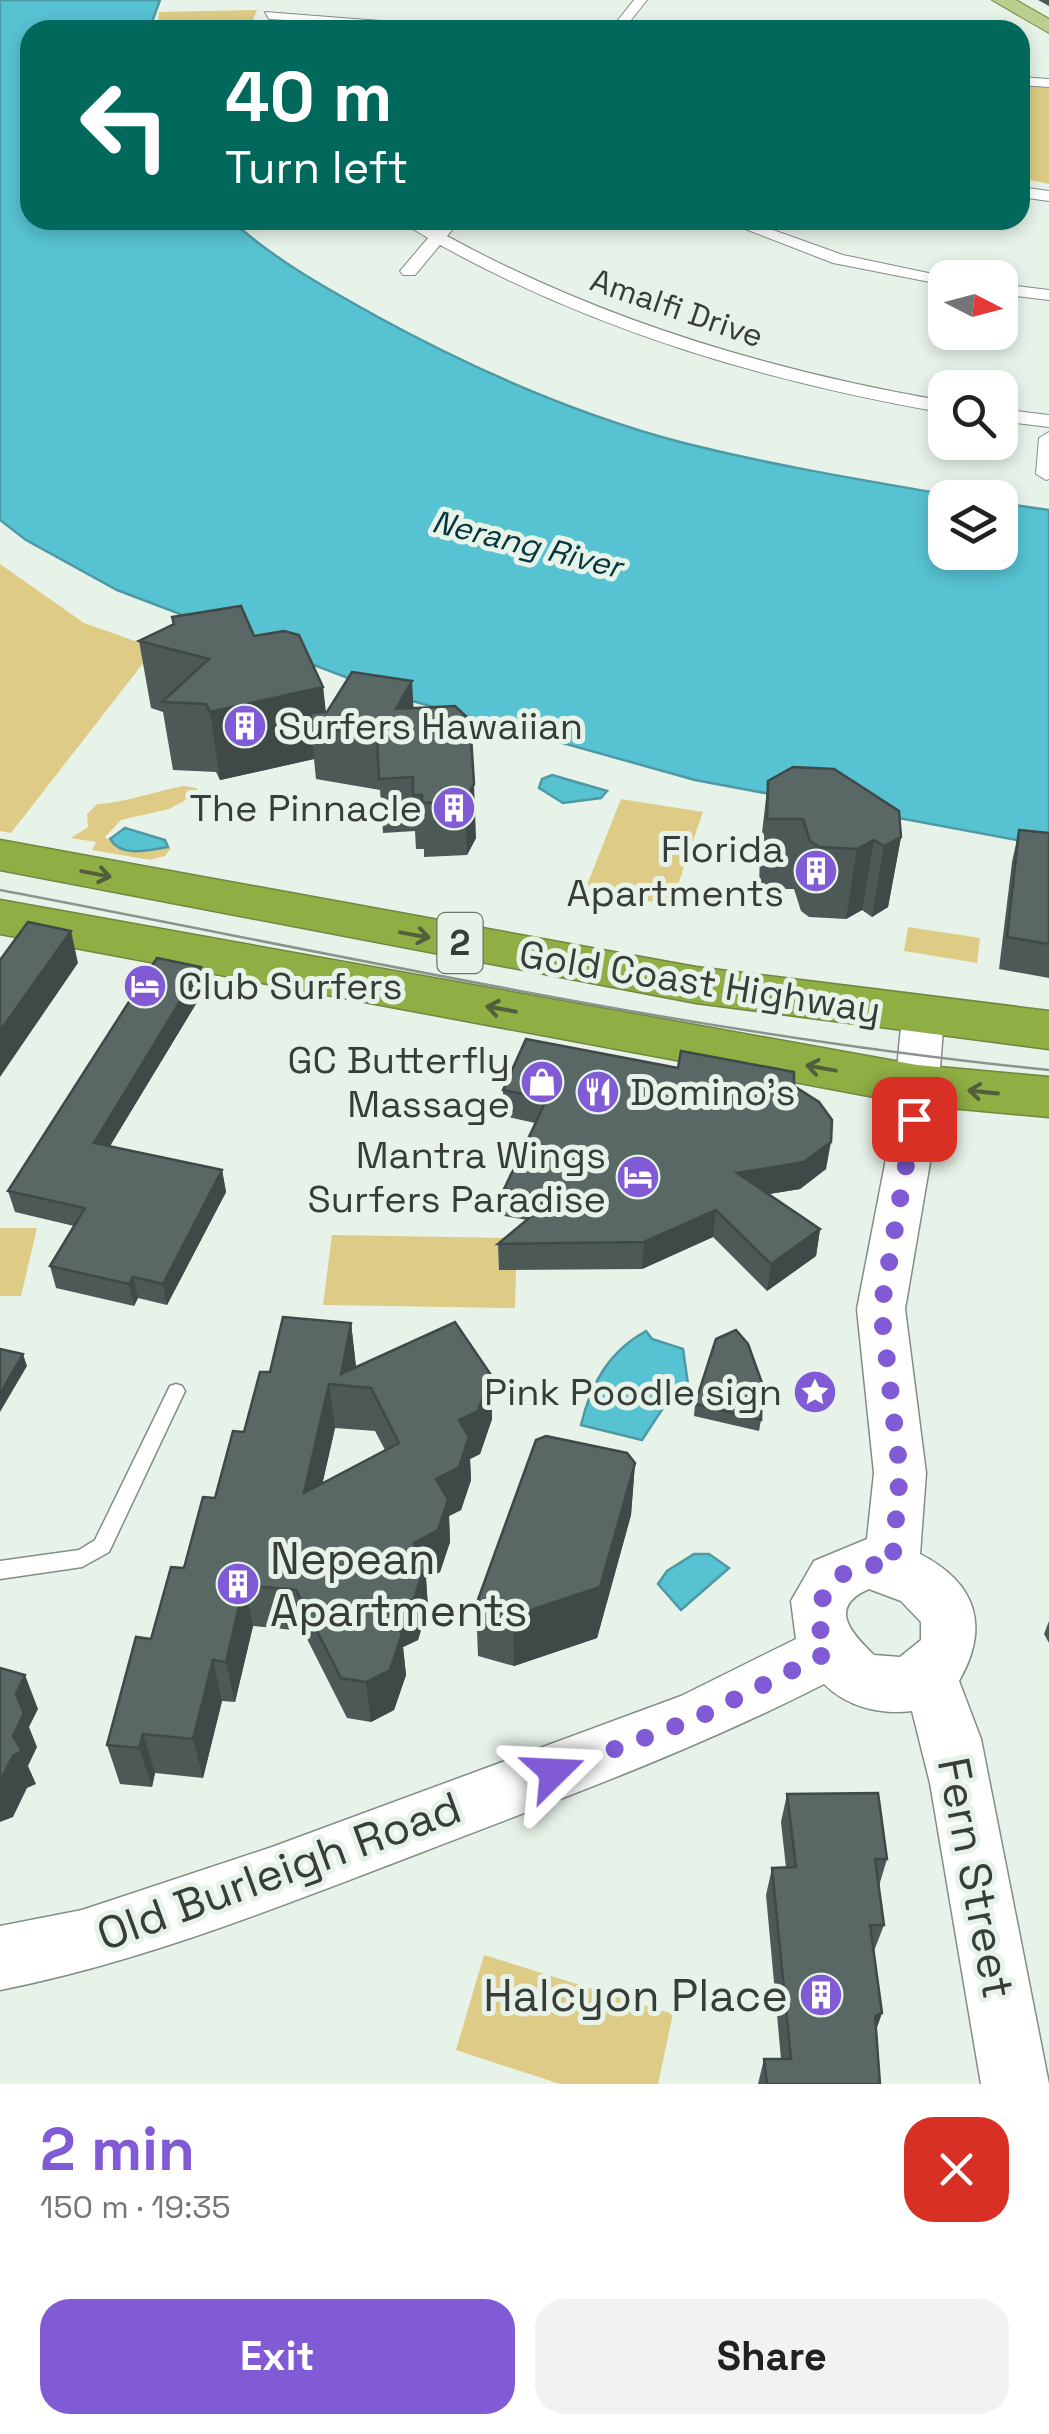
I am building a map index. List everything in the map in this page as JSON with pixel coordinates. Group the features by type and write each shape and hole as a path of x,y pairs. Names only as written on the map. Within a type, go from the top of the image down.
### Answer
{"highway":[{"name":"Gold Coast Highway","path":"0,855 608,970 923,1016 1049,1030"},
{"name":"Gold Coast Highway","path":"0,917 917,1084 1049,1097"}],"main road":[{"path":"1011,1 1049,28"}],"street":[{"path":"624,20 641,0"},
{"path":"270,15 328,20"},
{"name":"Amalfi Drive","path":"423,230 626,328 728,361 876,397 928,405"},
{"path":"409,271 444,230"},
{"path":"758,230 839,259 928,277"},
{"path":"1018,291 1049,295"},
{"path":"1018,417 1049,421"},
{"path":"1046,474 1049,438"},
{"path":"892,1566 900,1472 881,1309 913,1133 923,1016"},
{"path":"892,1566 926,1584 946,1614 948,1648 928,1674 900,1685 884,1685 847,1670 829,1652 817,1615 828,1585 855,1567 892,1566"},
{"name":"Old Burleigh Road","path":"0,1958 56,1950 236,1892 697,1718 829,1652"},
{"name":"Fern Street","path":"928,1674 960,1784 1015,2084"}],"lane":[{"path":"0,1570 82,1558 102,1546 176,1391"}],"shaded area":[{"path":"257,10 253,20 158,20 159,12"},
{"path":"1030,86 1049,88 1049,184 1030,180"},
{"path":"0,564 84,623 155,648 11,833 0,831"},
{"path":"184,786 197,788 197,794 169,809 121,820 105,837 118,848 171,848 165,856 150,860 92,850 96,842 71,838 88,827 87,814 97,804"},
{"path":"621,799 703,812 671,905 585,890"},
{"path":"908,927 980,938 977,963 904,951"},
{"path":"0,1228 37,1228 21,1296 0,1296"},
{"path":"332,1235 517,1238 515,1308 323,1305"},
{"path":"484,1955 673,2014 658,2084 560,2084 456,2050"}],"water":[{"name":"Nerang River","path":"0,0 160,0 153,20 20,20 20,230 242,230 319,284 376,316 488,372 565,404 644,432 718,451 928,491 928,570 1018,570 1018,506 1049,510 1049,846 695,780 398,697 117,590 26,540 0,520"},
{"path":"552,775 607,791 601,798 563,803 539,788 542,779"},
{"path":"125,828 165,840 168,847 121,849 110,839"},
{"path":"646,1331 652,1339 683,1349 690,1398 665,1405 642,1440 581,1425 603,1370 621,1349"},
{"path":"694,1554 709,1554 729,1568 681,1610 658,1584 667,1571"}],"building":[{"path":"241,606 254,636 284,631 299,635 323,687 210,712 206,704 162,702 209,659 139,641 174,624 172,617"},
{"path":"352,672 412,681 396,709 455,706 470,720 474,784 465,801 422,803 422,795 413,795 413,777 379,779 377,736 311,726 311,713 327,712"},
{"path":"793,767 834,769 899,811 901,837 884,846 874,840 857,849 819,847 810,841 803,819 767,819 768,781"},
{"path":"1019,830 1049,833 1049,944 1007,937"},
{"path":"28,922 71,931 0,1031 0,960"},
{"path":"157,958 201,967 94,1143 222,1170 163,1284 133,1277 129,1284 50,1266 85,1208 8,1191"},
{"path":"526,1039 678,1068 681,1051 794,1072 794,1086 819,1102 832,1120 831,1142 804,1162 737,1173 820,1229 771,1264 716,1210 644,1242 498,1244 553,1198 504,1189 547,1099 503,1090"},
{"path":"283,1317 351,1323 341,1374 455,1322 491,1375 478,1411 459,1420 469,1437 459,1467 436,1479 448,1500 438,1530 414,1543 425,1565 414,1599 388,1612 402,1634 390,1670 366,1682 341,1678 296,1590 244,1585 226,1662 213,1660 193,1739 143,1734 139,1748 107,1745 136,1637 151,1639 171,1567 184,1568 203,1497 215,1498 233,1431 244,1432 260,1372 270,1372","holes":["329,1384 371,1388 399,1443 304,1493"]},
{"path":"736,1330 748,1344 762,1383 761,1420 695,1404 716,1339"},
{"path":"0,1349 23,1354 0,1394"},
{"path":"546,1436 627,1453 635,1463 600,1587 513,1616 476,1605 536,1440"},
{"path":"0,1668 25,1675 16,1694 24,1713 13,1736 22,1751 13,1756 0,1781"},
{"name":"Halcyon Place","path":"878,1793 887,1859 875,1859 884,1925 870,1925 882,2013 875,2016 880,2084 767,2084 764,2059 791,2059 772,1868 796,1867 787,1794"}],"tram line":[{"path":"0,890 654,1015 917,1055 1049,1070"}],"place":[{"name":"Surfers Hawaiian","path":"245,726"},
{"name":"The Pinnacle","path":"454,808"},
{"name":"Florida Apartments","path":"816,871"},
{"name":"Club Surfers","path":"145,986"},
{"name":"GC Butterfly Massage","path":"542,1082"},
{"name":"Domino's","path":"598,1092"},
{"name":"Mantra Wings Surfers Paradise","path":"638,1177"},
{"name":"Pink Poodle sign","path":"815,1392"},
{"name":"Nepean Apartments","path":"238,1584"},
{"name":"Halcyon Place","path":"821,1995"}],"route":[{"path":"554,1772 697,1718 829,1652 818,1628 817,1615 828,1585 836,1576 855,1567 892,1566 900,1472 881,1309 914,1119"}]}
